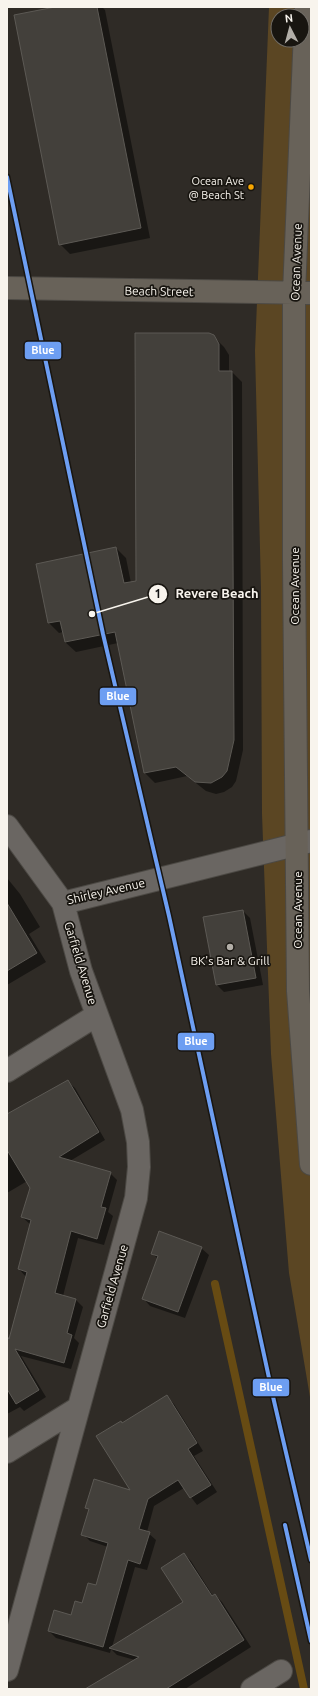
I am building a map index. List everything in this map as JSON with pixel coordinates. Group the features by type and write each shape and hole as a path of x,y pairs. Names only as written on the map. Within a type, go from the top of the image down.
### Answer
{"main road":[{"name":"Ocean Avenue","path":"306,7 303,292 294,561 304,843 298,991 311,1164"},
{"name":"Beach Street","path":"7,288 47,290 303,292"}],"street":[{"name":"Shirley Avenue","path":"7,826 63,903 304,843"},
{"name":"Garfield Avenue","path":"7,1670 136,1198 139,1167 138,1142 132,1110 81,971 63,903"},
{"path":"7,1071 97,1015"},
{"path":"7,1452 78,1408"},
{"path":"252,1689 281,1671"}],"shaded area":[{"path":"269,7 311,7 311,1403 289,1273 271,1054 262,814 261,588 255,351"}],"building":[{"path":"55,7 97,7 141,228 59,245 14,15"},
{"path":"135,333 209,333 214,335 219,344 219,371 232,371 234,740 227,771 222,777 211,783 195,782 176,767 144,773 115,632 65,642 60,621 48,623 36,564 116,547 124,583 136,581"},
{"path":"7,903 37,953 7,971"},
{"name":"BK's Bar & Grill","path":"243,910 256,978 216,985 203,917"},
{"path":"68,1080 99,1132 59,1157 111,1172 101,1207 106,1208 97,1239 71,1231 55,1293 76,1299 67,1333 72,1335 64,1363 15,1349 39,1390 16,1404 7,1389 7,1336 9,1339 27,1272 18,1269 31,1220 21,1217 30,1188 7,1150 7,1114"},
{"path":"159,1231 202,1247 178,1312 142,1299 158,1256 151,1254"},
{"path":"167,1395 197,1443 188,1449 211,1485 190,1498 178,1480 148,1499 139,1529 150,1532 140,1564 128,1560 103,1647 48,1631 54,1610 71,1615 75,1601 82,1603 88,1583 96,1585 108,1543 81,1535 89,1509 85,1508 94,1479 130,1490 96,1436 121,1421 122,1423"},
{"path":"184,1553 212,1596 215,1594 244,1640 166,1689 85,1689 139,1657 109,1648 183,1602 161,1568"}],"waterway":[{"path":"215,1284 304,1689"}],"transit line":[{"name":"Blue","path":"7,177 103,634 169,916 274,1401 311,1560"},
{"name":"Blue","path":"285,1525 311,1641"}],"place":[{"name":"Ocean Ave @ Beach St","path":"251,187"},
{"name":"Revere Beach","path":"92,614"},
{"name":"BK's Bar & Grill","path":"230,947"}]}
